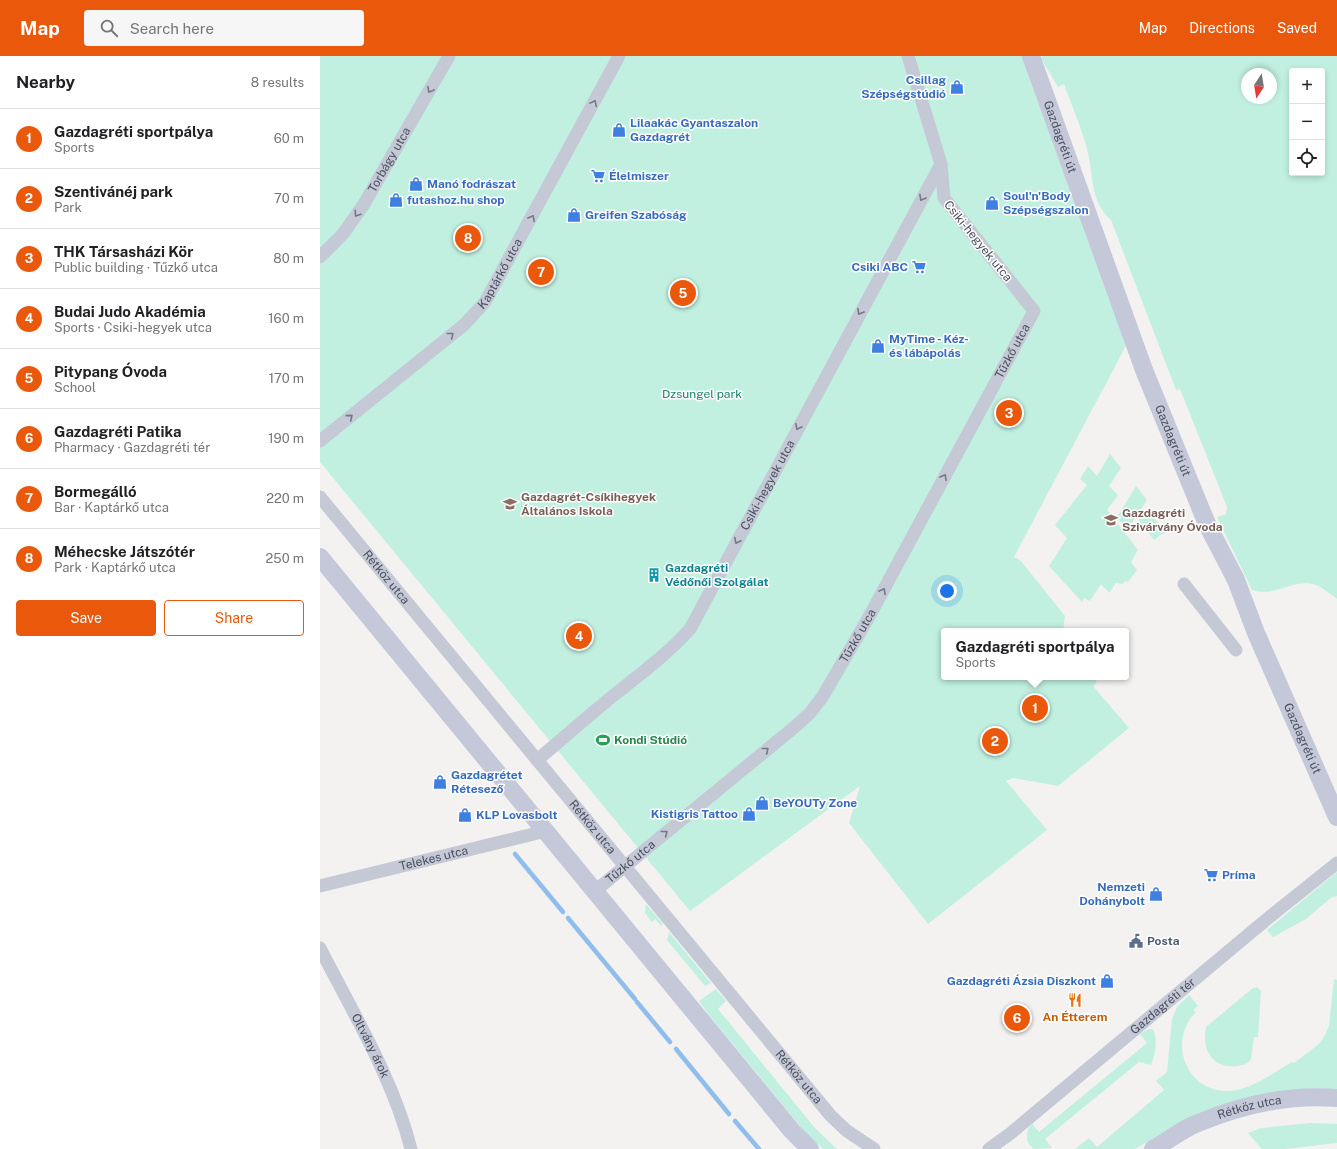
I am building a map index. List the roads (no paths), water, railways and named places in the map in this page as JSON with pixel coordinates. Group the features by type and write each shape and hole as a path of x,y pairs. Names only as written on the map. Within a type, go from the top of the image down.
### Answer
{"street":[{"name":"Torbágy utca","path":"320,257 343,234 364,204 449,56"},
{"name":"Kaptárkő utca","path":"320,442 465,324 486,302 619,56"},
{"name":"Csiki-hegyek utca","path":"908,56 941,164 944,198 1034,311"},
{"name":"Gazdagréti út","path":"1031,56 1144,370 1207,524 1236,580 1256,633 1337,817"},
{"name":"Csiki-hegyek utca","path":"537,760 657,661 690,629 941,164"},
{"name":"Tűzkő utca","path":"595,891 797,725 810,713 823,696 870,615 1034,311"},
{"name":"Rétköz utca","path":"320,497 831,1116 847,1131 874,1149"},
{"path":"320,557 792,1131 810,1149"},
{"path":"1184,584 1236,650"},
{"name":"Telekes utca","path":"320,886 546,831"},
{"name":"Gazdagréti tér","path":"990,1149 1267,919 1337,863"},
{"name":"Oltvány árok","path":"320,948 377,1061 399,1114 410,1149"},
{"name":"Rétköz utca","path":"1153,1149 1197,1123 1253,1105 1292,1098 1337,1098"},
{"name":"Rétköz utca","path":"1168,1140 1270,1113 1307,1109 1337,1109"}],"waterway":[{"path":"515,854 563,912"},
{"path":"568,918 635,999"},
{"path":"637,1002 670,1042"},
{"path":"676,1049 729,1114"},
{"path":"735,1121 759,1149"}],"place":[{"name":"Csillag Szépségstúdió","path":"957,87"},
{"name":"Lilaakác Gyantaszalon Gazdagrét","path":"619,130"},
{"name":"Élelmiszer","path":"598,176"},
{"name":"Manó fodrászat","path":"416,184"},
{"name":"futashoz.hu shop","path":"396,200"},
{"name":"Soul'n'Body Szépségszalon","path":"992,203"},
{"name":"Greifen Szabóság","path":"574,215"},
{"name":"Méhecske Játszótér","path":"468,238"},
{"name":"Csiki ABC","path":"919,267"},
{"name":"Bormegálló","path":"541,272"},
{"name":"Pitypang Óvoda","path":"683,293"},
{"name":"MyTime - Kéz- és lábápolás","path":"878,346"},
{"name":"THK Társasházi Kör","path":"1009,413"},
{"name":"Gazdagrét-Csíkihegyek Általános Iskola","path":"510,504"},
{"name":"Gazdagréti Szivárvány Óvoda","path":"1111,520"},
{"name":"Gazdagréti Védőnői Szolgálat","path":"654,575"},
{"name":"Budai Judo Akadémia","path":"579,636"},
{"name":"Gazdagréti sportpálya","path":"1035,708"},
{"name":"Kondi Stúdió","path":"603,740"},
{"name":"Szentivánéj park","path":"995,741"},
{"name":"Gazdagrétet Rétesező","path":"440,782"},
{"name":"BeYOUTy Zone","path":"762,803"},
{"name":"Kistigris Tattoo","path":"749,814"},
{"name":"KLP Lovasbolt","path":"465,815"},
{"name":"Príma","path":"1211,875"},
{"name":"Nemzeti Dohánybolt","path":"1156,894"},
{"name":"Posta","path":"1136,941"},
{"name":"Gazdagréti Ázsia Diszkont","path":"1107,981"},
{"name":"An Étterem","path":"1075,1000"},
{"name":"Gazdagréti Patika","path":"1017,1018"}],"park label":[{"name":"Dzsungel park","path":"702,394"}]}
